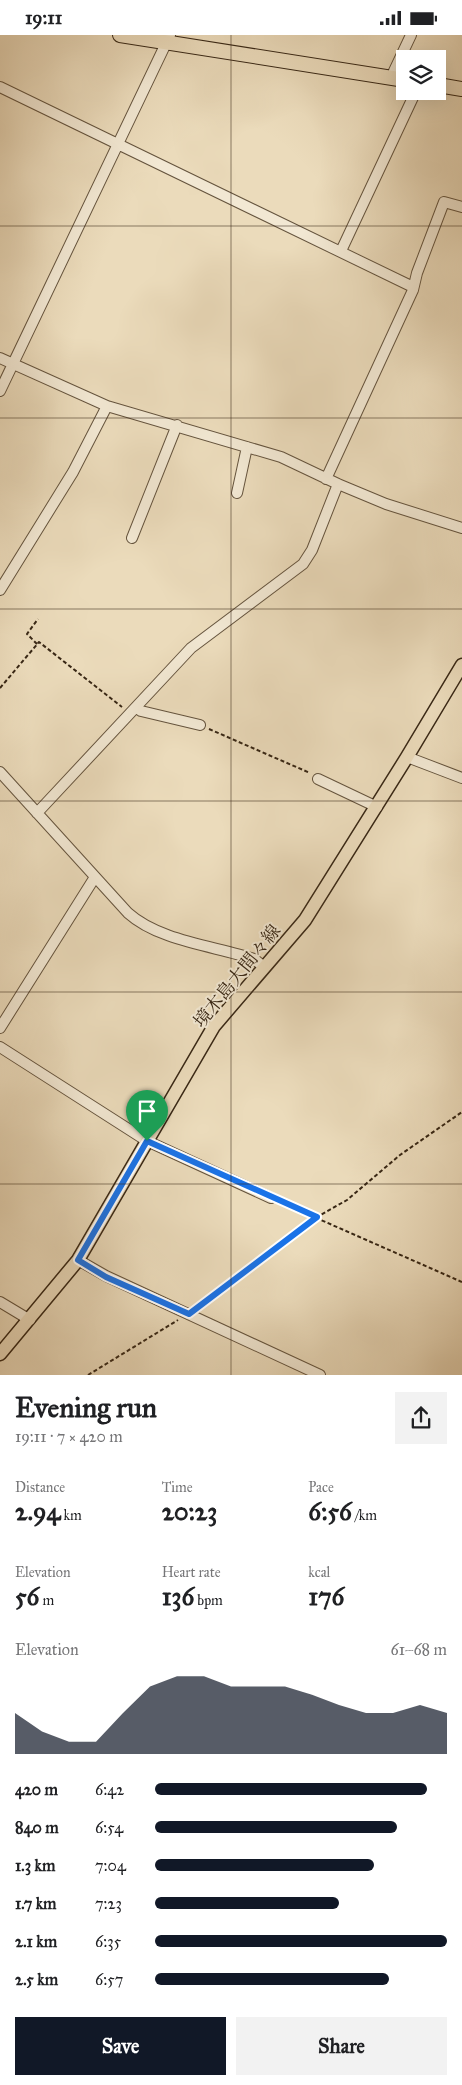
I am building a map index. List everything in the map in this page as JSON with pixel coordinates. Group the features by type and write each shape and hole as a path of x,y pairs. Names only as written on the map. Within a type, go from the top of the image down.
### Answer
{"highway":[{"path":"120,35 168,39 396,78"},
{"path":"446,86 462,89"}],"main road":[{"name":"境木島大間々線","path":"0,1354 78,1260 214,1026 305,920 462,665"}],"street":[{"path":"404,50 411,35"},
{"path":"0,391 168,39"},
{"path":"0,87 413,287"},
{"path":"341,251 412,100"},
{"path":"326,479 413,287 444,202 462,207"},
{"path":"0,358 108,407 177,425 292,461 326,479 386,503 462,528"},
{"path":"0,590 73,472 108,407"},
{"path":"132,538 177,425"},
{"path":"237,493 248,447"},
{"path":"38,813 133,710 205,636 303,564 314,545 338,484"},
{"path":"133,710 200,725"},
{"path":"407,757 462,778"},
{"path":"0,772 95,877 143,925 170,935 254,959 264,967"},
{"path":"318,779 376,807"},
{"path":"0,1029 95,877"},
{"path":"0,1047 147,1141 271,1198"},
{"path":"78,1260 106,1277 320,1375"},
{"path":"0,1302 30,1320"}],"path":[{"path":"38,619 27,634 37,644 38,642 133,710"},
{"path":"0,688 37,644"},
{"path":"200,725 232,737 314,775 318,779"},
{"path":"88,1375 189,1314 317,1217 347,1200 400,1155 462,1112"},
{"path":"271,1198 462,1282"}],"route":[{"path":"147,1141 317,1217 189,1314 106,1277 78,1260 147,1141"}]}
